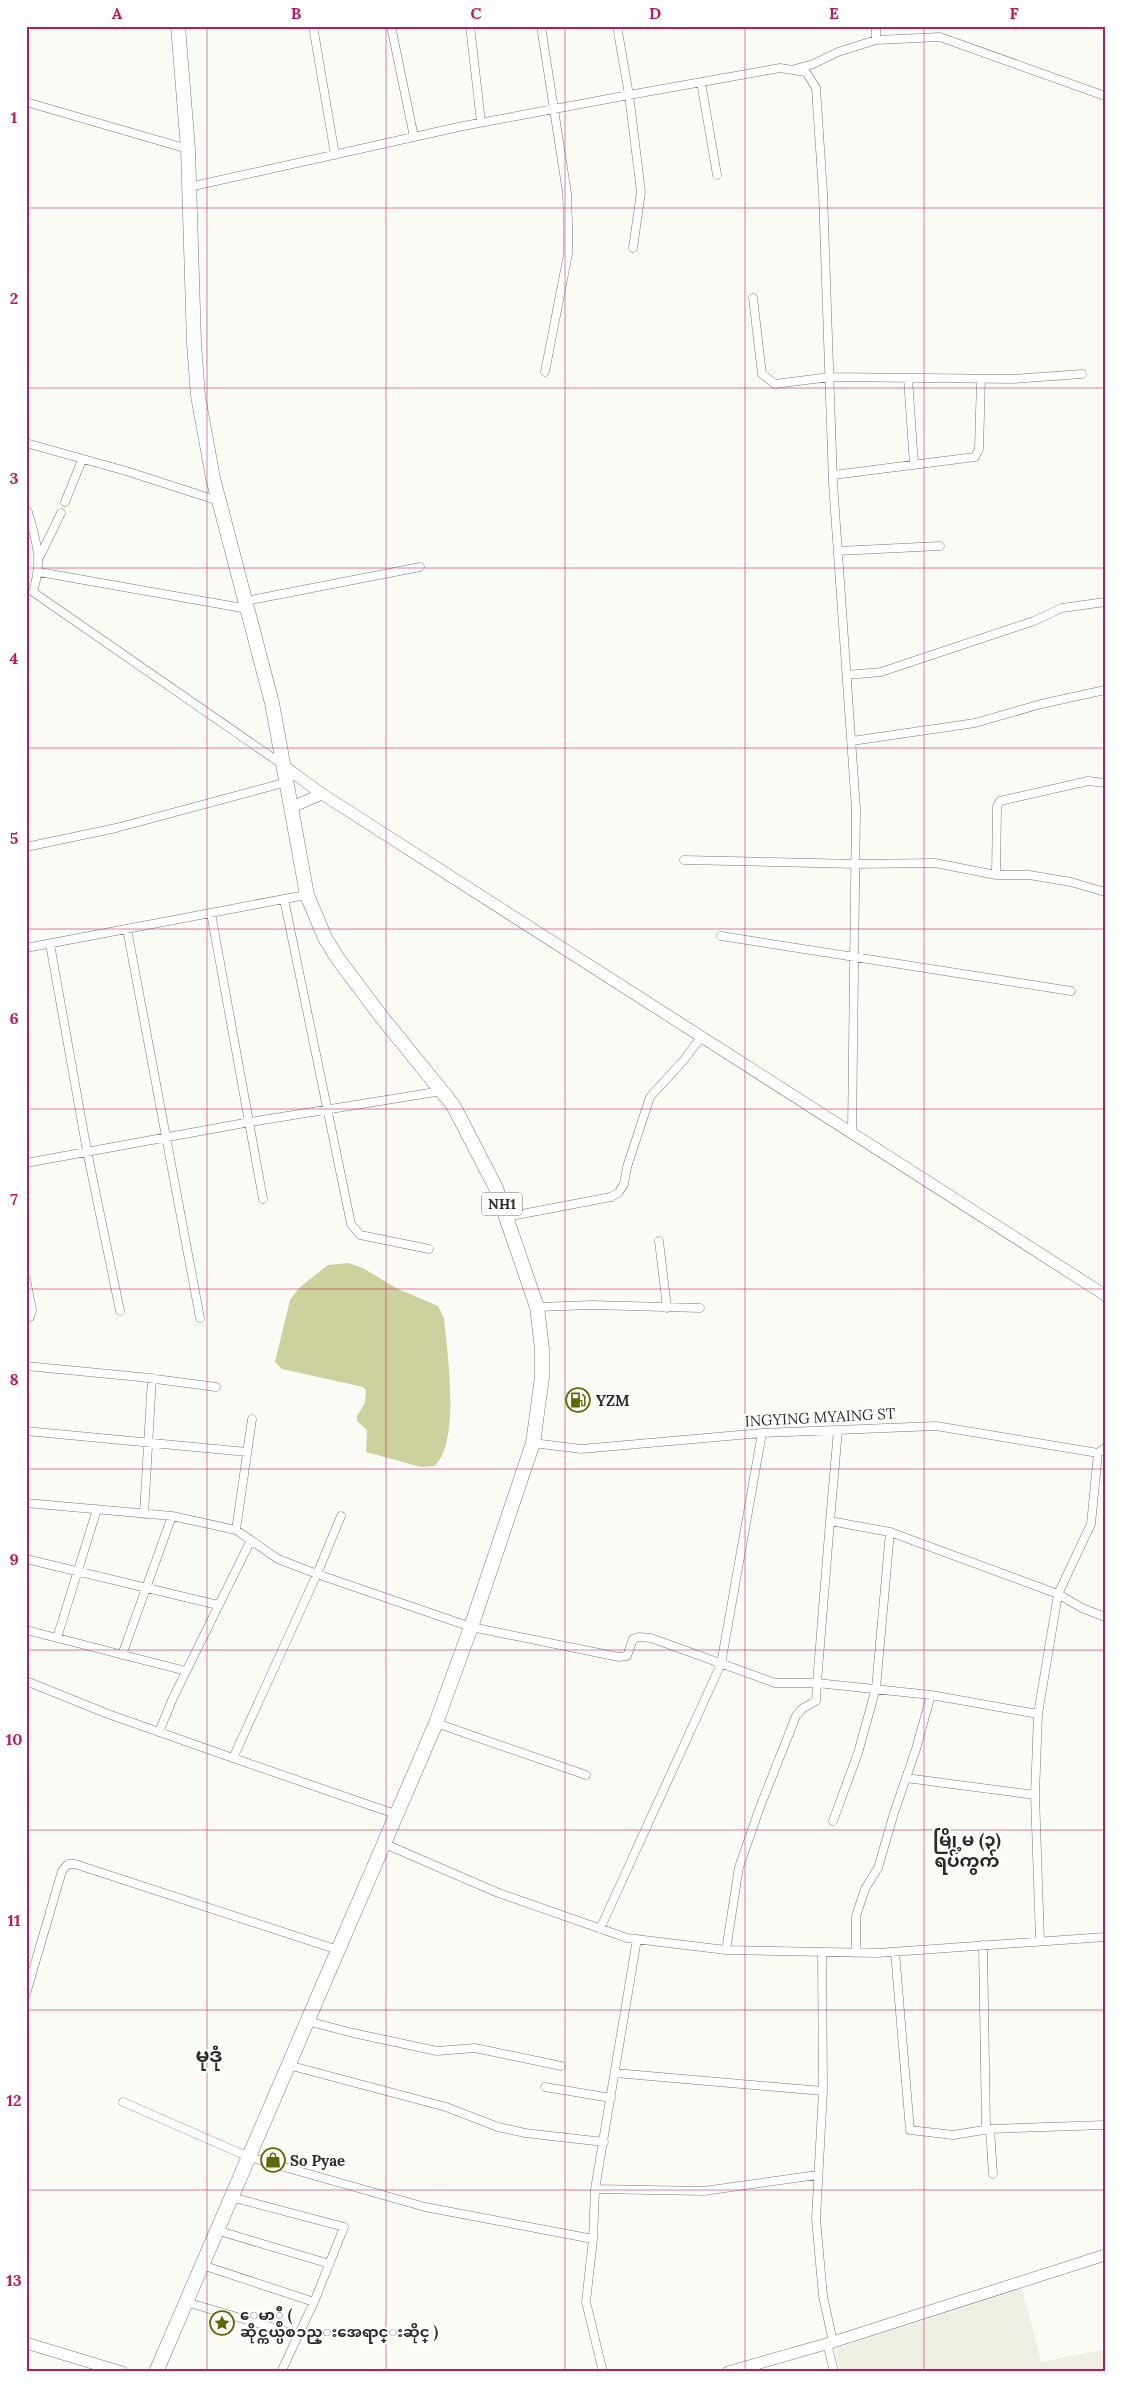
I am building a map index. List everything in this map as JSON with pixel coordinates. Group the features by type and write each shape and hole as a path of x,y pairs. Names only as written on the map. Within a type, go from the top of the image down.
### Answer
{"highway":[{"name":"NH1","path":"156,2372 216,2230 398,1816 436,1723 471,1627 533,1443 542,1377 542,1349 537,1307 496,1188 453,1106 338,959 325,938 307,895 272,703 219,501 204,436 198,396 194,343 188,148 178,26"}],"main road":[{"path":"284,766 322,794 1105,1295"},
{"path":"292,807 322,794"},
{"path":"728,2372 830,2342 1105,2255"},
{"path":"26,2343 122,2372"}],"street":[{"path":"313,26 335,155"},
{"path":"391,26 414,137"},
{"path":"470,26 481,122"},
{"path":"541,26 567,193 568,254 545,372"},
{"path":"617,26 629,95 641,192 633,248"},
{"path":"876,26 876,40"},
{"path":"793,70 813,64 838,52 876,40 940,37 1105,96"},
{"path":"189,187 481,122 780,68 806,72 816,88 823,193 833,474 856,809 852,1132"},
{"path":"701,82 717,175"},
{"path":"26,102 188,148"},
{"path":"753,298 762,374 775,384 830,377 1014,379 1082,374"},
{"path":"908,378 914,465"},
{"path":"833,474 975,458 980,448 981,379"},
{"path":"26,443 126,471 219,501"},
{"path":"65,502 82,460"},
{"path":"26,598 32,592 39,572 40,556 28,512"},
{"path":"40,556 61,513"},
{"path":"838,551 940,546"},
{"path":"39,572 247,605 420,567"},
{"path":"32,592 284,766"},
{"path":"847,675 881,672 1034,621 1062,608 1105,602"},
{"path":"852,741 975,723 1041,704 1105,690"},
{"path":"996,875 997,807 1000,801 1088,781 1105,783"},
{"path":"26,847 116,828 287,782"},
{"path":"684,860 855,864 935,863 996,875 1029,875 1072,882 1105,892"},
{"path":"26,948 307,895"},
{"path":"284,899 351,1224 355,1231 366,1237 429,1250"},
{"path":"211,913 263,1199"},
{"path":"127,929 200,1318"},
{"path":"721,936 1071,991"},
{"path":"50,944 87,1151 120,1311"},
{"path":"506,1217 611,1197 619,1192 624,1184 627,1167 650,1096 702,1036"},
{"path":"26,1163 250,1122 442,1091"},
{"path":"659,1241 666,1308"},
{"path":"26,1279 32,1310 26,1320"},
{"path":"537,1307 592,1305 700,1308"},
{"path":"26,1366 152,1378 216,1387"},
{"path":"144,1514 152,1378"},
{"path":"236,1530 252,1419"},
{"name":"INGYING MYAING ST","path":"533,1443 581,1449 762,1433 936,1426 1101,1450"},
{"path":"726,1950 739,1867 749,1836 796,1716 804,1708 816,1701 838,1430"},
{"path":"26,1431 248,1452"},
{"path":"600,1928 722,1664 762,1433"},
{"path":"1040,1942 1035,1795 1038,1714 1058,1594 1091,1524 1101,1450"},
{"path":"26,1503 172,1516 236,1530 278,1559 471,1627 620,1657 627,1656 633,1639 639,1637 650,1638 775,1683 817,1683 876,1688 931,1695 1038,1714"},
{"path":"57,1638 97,1509"},
{"path":"122,1655 172,1516"},
{"path":"233,1758 317,1574 341,1516"},
{"path":"830,1521 890,1532 1058,1594 1082,1608 1105,1617"},
{"path":"833,1821 858,1753 876,1688 890,1532"},
{"path":"160,1732 186,1671 251,1540"},
{"path":"26,1559 218,1606"},
{"path":"26,1630 186,1671"},
{"path":"26,1681 160,1732 398,1816"},
{"path":"856,1953 856,1916 865,1889 878,1868 931,1695"},
{"path":"436,1723 586,1774"},
{"path":"906,1778 1035,1795"},
{"path":"385,1844 496,1892 637,1939 726,1950 856,1953 895,1952 1105,1937"},
{"path":"26,1994 62,1871 68,1864 74,1864 338,1950"},
{"path":"603,2372 586,2302 593,2239 595,2189 637,1939"},
{"path":"982,1945 986,2127 990,2129 993,2174"},
{"path":"822,1952 823,2091 816,2219 823,2296 834,2372"},
{"path":"895,1952 910,2130 953,2135 990,2129 1105,2125"},
{"path":"307,2021 438,2051 475,2048 561,2066"},
{"path":"288,2065 446,2107 498,2127 525,2133 604,2142"},
{"path":"615,2073 823,2091"},
{"path":"545,2087 611,2098"},
{"path":"123,2102 249,2157 425,2207 593,2239"},
{"path":"595,2189 704,2190 817,2175"},
{"path":"231,2197 344,2227 314,2302 280,2372"},
{"path":"216,2230 330,2264"},
{"path":"202,2265 314,2302"},
{"path":"186,2302 298,2335"}],"shaded area":[{"path":"348,1263 363,1268 396,1288 438,1306 444,1318 449,1373 450,1418 442,1455 434,1466 421,1467 366,1452 367,1430 357,1421 357,1416 365,1403 366,1390 363,1387 282,1369 275,1362 290,1300 299,1288 328,1265"},
{"path":"1022,2289 1041,2362 1105,2349 1105,2372 841,2372 836,2348"}],"place":[{"name":"YZM","path":"578,1400"},
{"name":"So Pyae","path":"273,2160"},
{"name":"ေမာ္စီ ( ဆိုင္ကယ္ပစၥည္းအေရာင္းဆိုင္ )","path":"222,2323"}],"district":[{"name":"မြို့မ (၃) ရပ်ကွက်","path":"967,1849"},
{"name":"မုဒုံ","path":"209,2054"}]}
